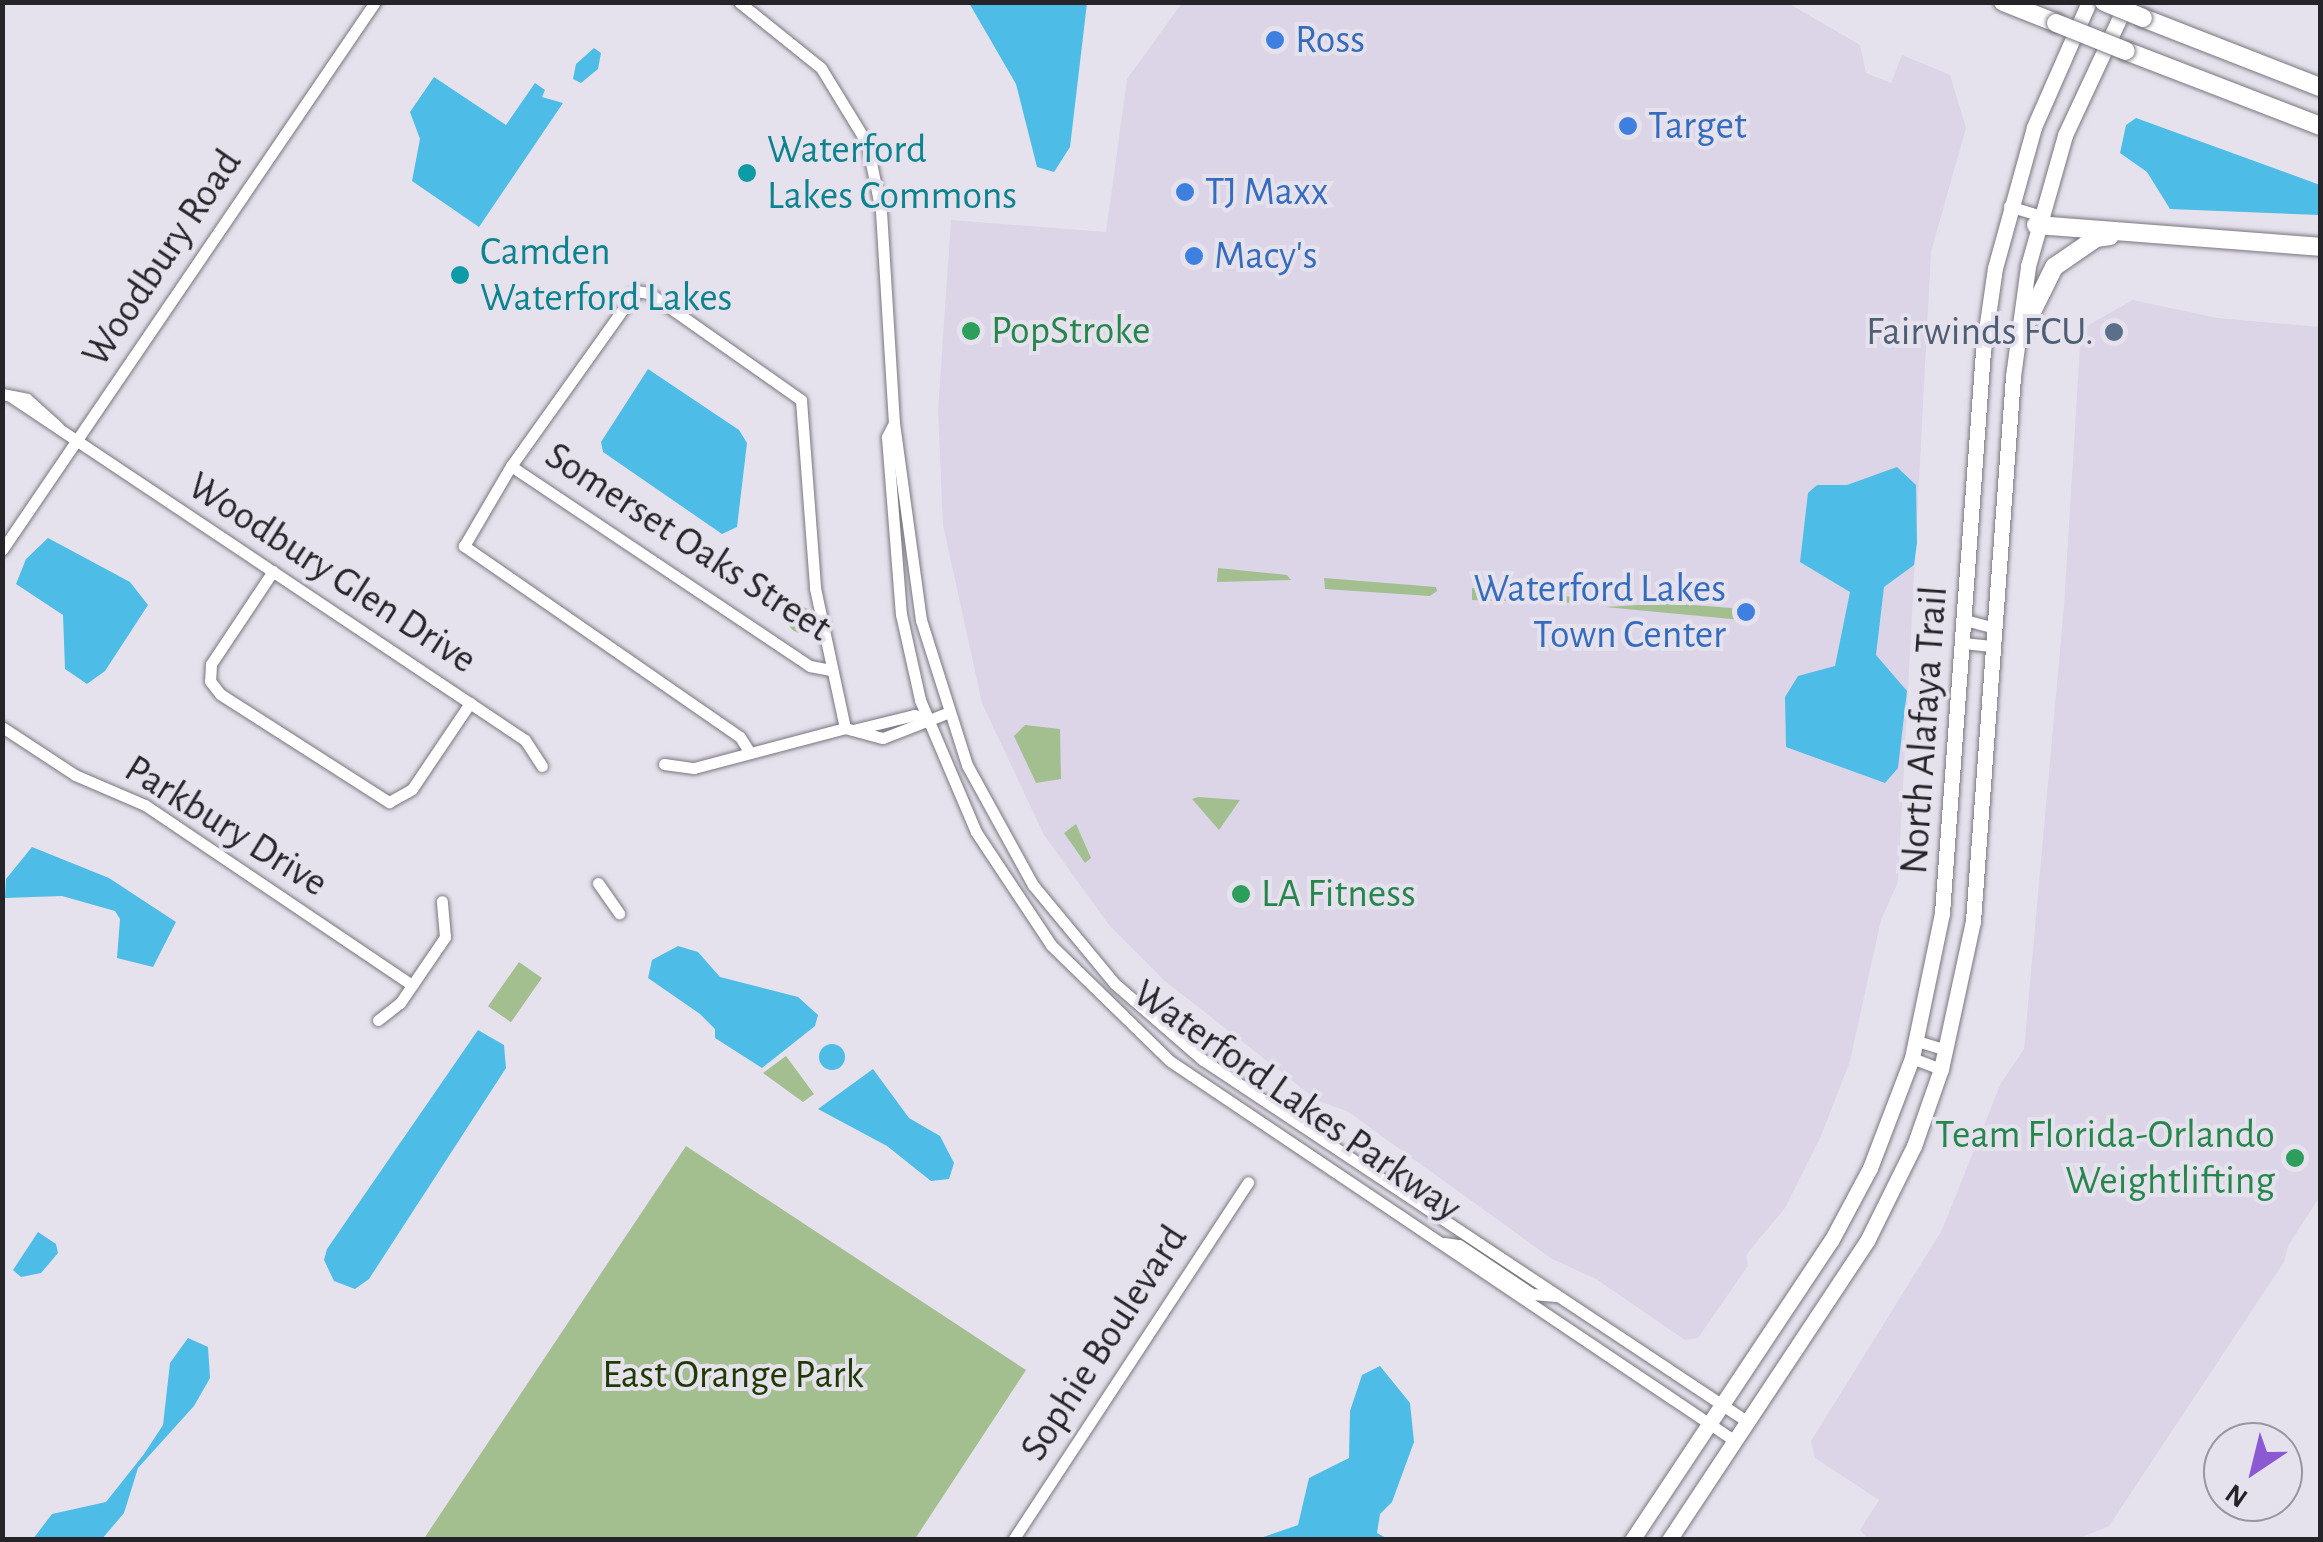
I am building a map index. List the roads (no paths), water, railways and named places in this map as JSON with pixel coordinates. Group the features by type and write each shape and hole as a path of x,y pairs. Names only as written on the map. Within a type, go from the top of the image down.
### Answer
{"highway":[{"path":"2003,2 2320,126"},
{"path":"2104,2 2320,87"},
{"path":"2038,220 2320,247"},
{"path":"2017,342 2054,267 2096,238 2134,232"}],"main road":[{"name":"North Alafaya Trail","path":"1632,1540 1850,1207 1912,1058 1942,914 1983,351 2004,223 2048,90 2090,2"},
{"name":"North Alafaya Trail","path":"1669,1540 1867,1242 1914,1146 1946,1050 1973,921 2017,342 2038,220 2080,98 2128,2"},
{"path":"2004,223 2038,220"}],"street":[{"name":"Woodbury Road","path":"2,550 375,2"},
{"name":"Waterford Lakes Parkway","path":"739,2 821,68 867,143 882,222 894,423 917,598 947,713 1002,836 1082,948 1203,1060 1748,1422"},
{"path":"2008,206 2038,220"},
{"path":"750,753 740,737 467,553 466,534 626,298 649,293 801,400 813,573 831,670 849,729"},
{"name":"Woodbury Glen Drive","path":"6,395 27,399 78,441 470,703 532,746 542,766"},
{"name":"Waterford Lakes Parkway","path":"894,423 888,436 901,614 926,719 986,849 1065,961 1170,1061 1735,1441"},
{"name":"Somerset Oaks Street","path":"511,466 810,666 831,670"},
{"path":"273,571 211,664 210,682 220,694 389,802 412,789 470,703"},
{"path":"1964,620 1995,628"},
{"path":"1964,643 1994,646"},
{"path":"664,764 687,769 849,729 883,738 918,729 926,719 947,713"},
{"name":"Parkbury Drive","path":"2,727 75,775 145,805 412,985"},
{"path":"598,883 620,914"},
{"path":"378,1020 412,985 447,931 442,901"},
{"path":"1065,961 1082,948"},
{"path":"1917,1041 1946,1050"},
{"path":"1912,1058 1940,1069"},
{"name":"Sophie Boulevard","path":"1014,1540 1248,1182"},
{"path":"1440,1243 1459,1245 1532,1294 1558,1296"}],"water":[{"path":"969,3 1087,3 1070,147 1054,172 1037,167 1016,84"},
{"path":"594,48 601,53 598,69 581,83 573,79 576,64"},
{"path":"434,77 506,125 535,83 545,90 542,97 563,103 479,227 412,181 420,139 410,112"},
{"path":"2136,118 2320,185 2320,215 2170,209 2147,172 2120,153 2126,125"},
{"path":"648,369 739,430 747,443 737,527 722,534 603,452 601,442"},
{"path":"1897,467 1916,485 1917,543 1914,565 1884,587 1876,655 1907,691 1898,768 1885,783 1786,747 1785,697 1798,676 1835,666 1850,592 1800,562 1808,493 1817,485 1847,485"},
{"path":"48,538 130,582 148,605 105,671 87,684 65,669 63,615 16,584 26,559"},
{"path":"32,847 109,878 176,922 153,967 117,958 120,919 115,911 62,896 5,898 6,879"},
{"path":"678,946 698,952 720,977 798,997 818,1015 815,1026 762,1068 715,1038 715,1029 700,1014 648,978 652,960"},
{"path":"478,1030 504,1045 506,1068 369,1279 355,1289 334,1281 324,1260 327,1249"},
{"path":"832,1044 841,1048 845,1057 841,1066 832,1070 823,1066 819,1057 823,1048"},
{"path":"873,1069 909,1118 940,1136 954,1163 949,1179 931,1181 887,1146 818,1109"},
{"path":"38,1232 56,1244 58,1253 41,1273 21,1277 13,1270"},
{"path":"188,1338 208,1347 210,1378 194,1406 138,1468 124,1513 102,1539 33,1539 52,1514 106,1502 144,1454 163,1425 170,1363"},
{"path":"1380,1366 1410,1403 1414,1442 1392,1502 1380,1514 1377,1533 1388,1539 1258,1539 1298,1525 1309,1478 1349,1458 1350,1411 1362,1375"}],"place":[{"name":"Ross","path":"1275,40"},
{"name":"Target","path":"1628,126"},
{"name":"Waterford Lakes Commons","path":"747,173"},
{"name":"TJ Maxx","path":"1185,192"},
{"name":"Macy's","path":"1194,256"},
{"name":"Camden Waterford Lakes","path":"460,275"},
{"name":"PopStroke","path":"971,331"},
{"name":"Fairwinds FCU.","path":"2114,332"},
{"name":"Waterford Lakes Town Center","path":"1746,612"},
{"name":"LA Fitness","path":"1241,894"},
{"name":"Team Florida-Orlando Weightlifting","path":"2295,1158"}],"park label":[{"name":"East Orange Park","path":"733,1375"}]}
